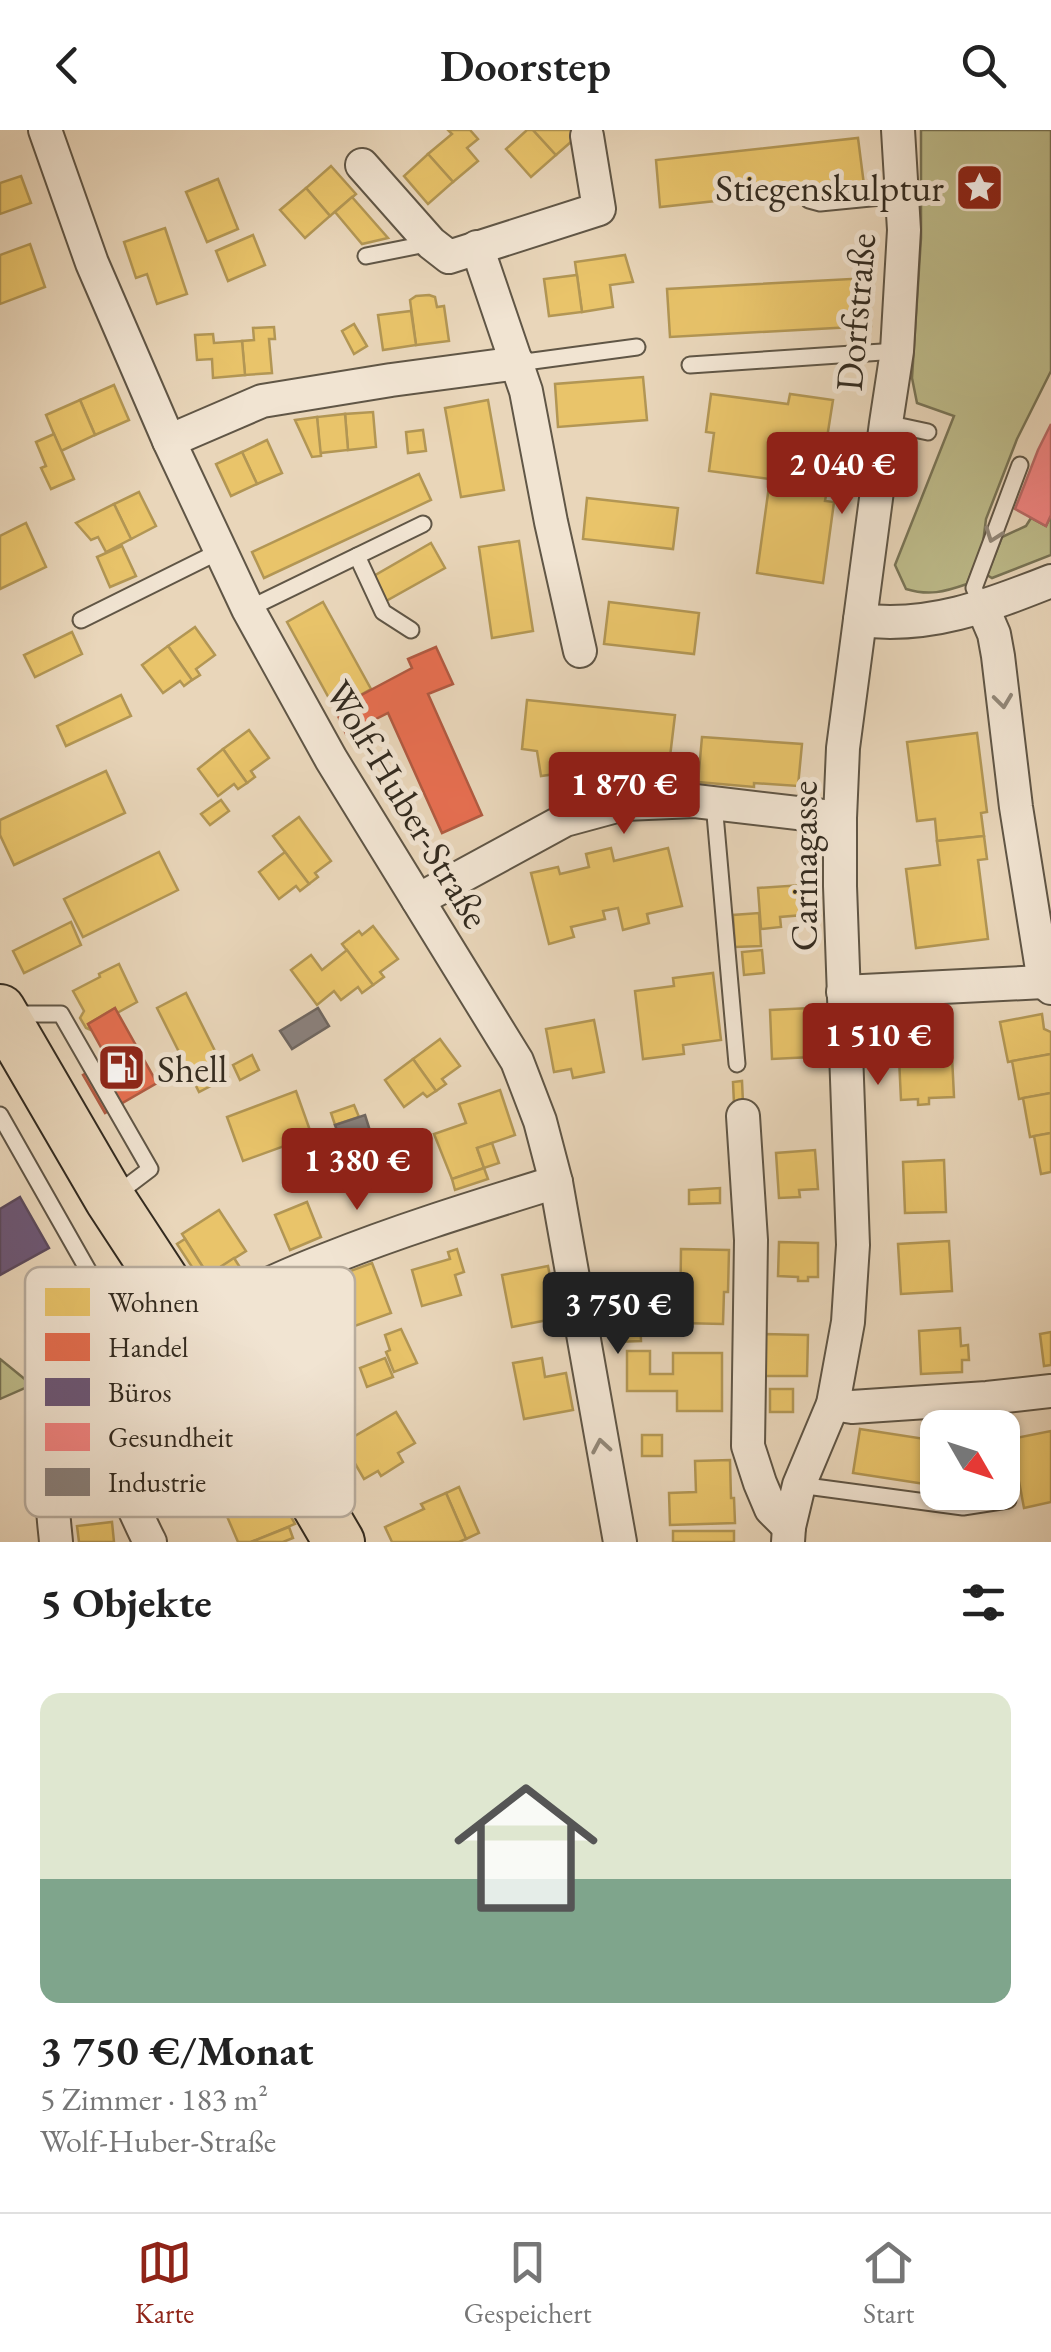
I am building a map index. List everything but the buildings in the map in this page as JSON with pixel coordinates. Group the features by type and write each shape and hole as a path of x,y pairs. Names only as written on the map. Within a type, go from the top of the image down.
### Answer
{"main road":[{"path":"7,1029 154,1267"},
{"path":"325,1517 340,1542"}],"street":[{"name":"Wolf-Huber-Straße","path":"45,130 92,263 248,609 332,760 517,1061 540,1121 556,1182 620,1542"},
{"name":"Dorfstraße","path":"860,620 897,351 904,230 898,130"},
{"path":"362,165 431,243 449,257 599,209 587,136"},
{"path":"476,247 526,391 580,651"},
{"path":"169,441 262,401 518,363"},
{"path":"860,620 914,622 941,618 1051,581"},
{"path":"843,992 1048,984 1016,807 998,656 982,606"},
{"name":"Carinagasse","path":"789,1535 799,1486 833,1404 848,1322 853,1245 840,818 844,748 860,620"},
{"path":"418,900 565,820 624,804 695,801 840,818"},
{"path":"743,1116 751,1240 748,1446 771,1509 789,1535"},
{"path":"306,1267 394,1232 556,1182"},
{"path":"833,1404 852,1407 1051,1391"},
{"path":"55,1517 56,1542"},
{"path":"137,1517 150,1542"}],"lane":[{"path":"806,191 809,200 820,203 902,195"},
{"path":"366,256 431,243"},
{"path":"518,363 636,347"},
{"path":"690,365 897,351"},
{"path":"886,422 928,432"},
{"path":"982,606 974,588 1020,465"},
{"path":"248,609 424,524"},
{"path":"81,620 220,551"},
{"path":"357,556 383,612 411,630"},
{"path":"714,804 738,1064"},
{"path":"0,1115 86,1267"},
{"path":"799,1486 920,1502"}],"shaded area":[{"path":"921,130 1051,130 1051,371 1017,439 986,519 983,543 967,584 929,593 906,589 895,565 954,416 917,403 912,378 921,238"},
{"path":"1051,515 1051,555 992,578 987,575 1002,537 1026,526 1031,518 1046,526"},
{"path":"0,1359 25,1379 25,1388 0,1399"}],"place":[{"name":"Stiegenskulptur","path":"979,187"},
{"name":"Shell","path":"122,1068"}]}
